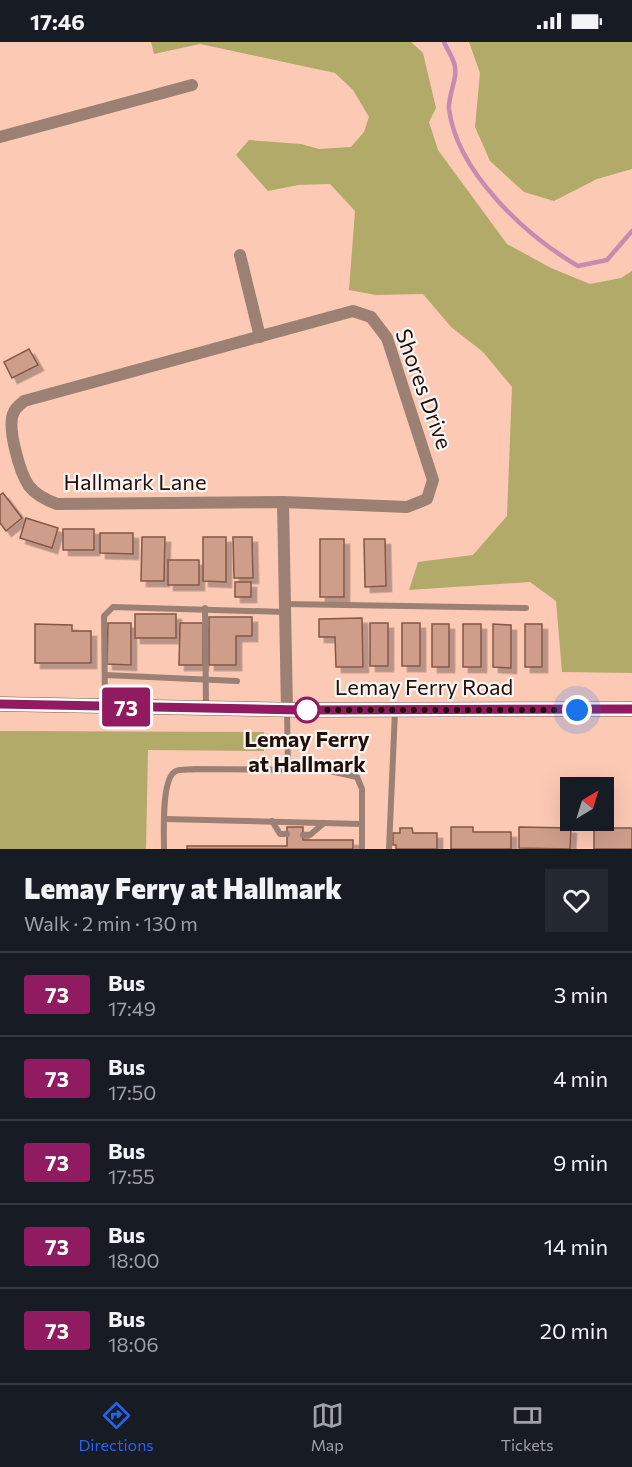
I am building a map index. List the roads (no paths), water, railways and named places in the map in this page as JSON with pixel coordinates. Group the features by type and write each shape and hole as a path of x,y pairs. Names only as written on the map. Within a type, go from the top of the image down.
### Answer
{"main road":[{"name":"Lemay Ferry Road","path":"0,704 395,711 632,709"}],"street":[{"path":"0,137 192,85"},
{"path":"240,255 260,338"},
{"name":"Shores Drive","path":"39,396 260,338 352,311 371,317 387,338 433,480 427,499 407,507"},
{"name":"Hallmark Lane","path":"39,396 24,401 14,412 11,432 22,472 29,487 44,500 57,504 283,502 407,507"},
{"path":"283,502 287,710"}],"lane":[{"path":"105,706 104,616 113,607 526,608"},
{"path":"205,608 206,708"},
{"path":"105,675 237,681"},
{"path":"287,710 288,770"},
{"path":"389,849 395,711"},
{"path":"164,849 165,793 171,774 176,771 288,770 325,770 357,777 362,789 362,849"},
{"path":"165,819 362,824"},
{"path":"272,821 280,834 287,834"},
{"path":"303,835 310,835 324,823"}],"waterway":[{"path":"444,42 455,68 449,109 455,133 465,156 497,200 537,237 578,266 607,260 632,231"}],"place":[{"name":"Lemay Ferry at Hallmark","path":"307,710"}]}
